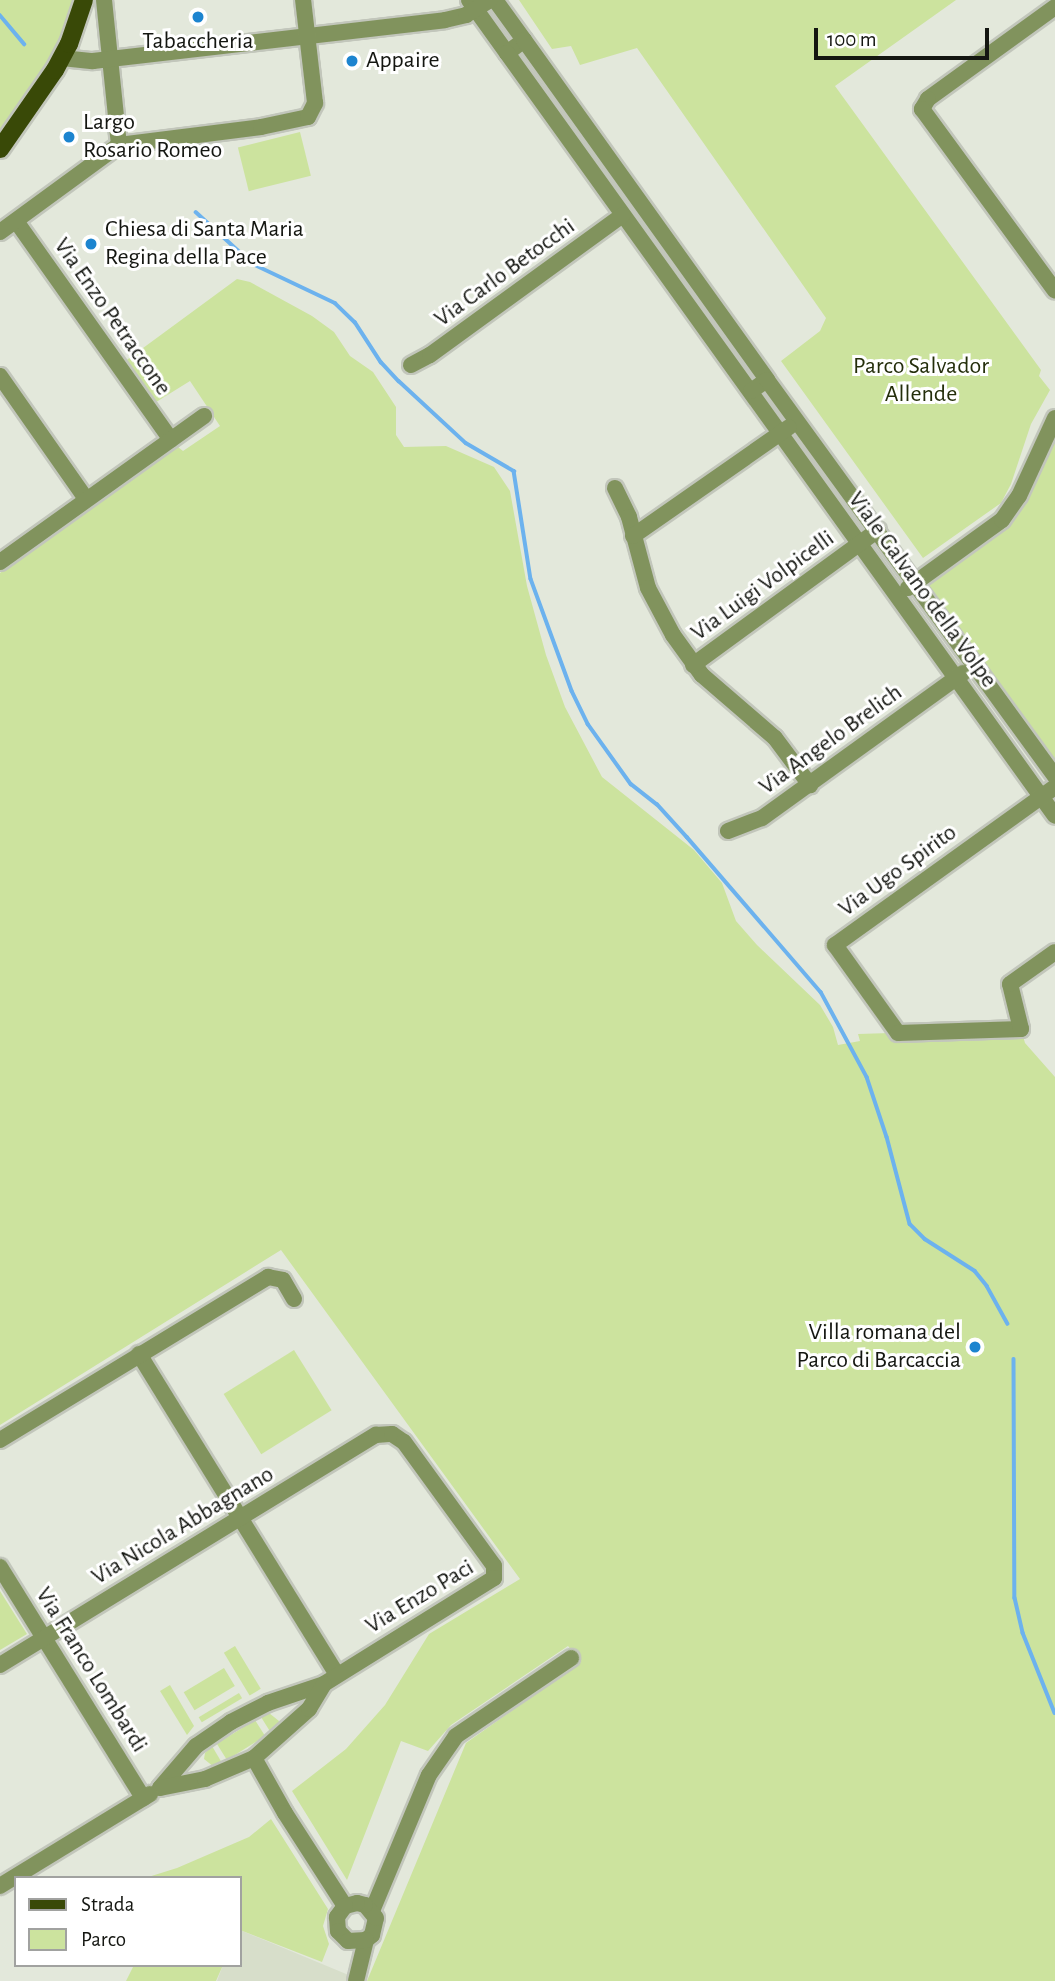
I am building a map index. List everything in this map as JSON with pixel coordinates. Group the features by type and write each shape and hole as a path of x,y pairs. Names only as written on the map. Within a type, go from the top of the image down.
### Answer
{"main road":[{"path":"0,149 62,58 84,0"}],"street":[{"path":"104,0 119,145"},
{"path":"0,232 119,145 261,127 308,117 315,103 303,0"},
{"path":"62,58 110,60 445,20 472,5 493,0"},
{"name":"Viale Galvano della Volpe","path":"493,0 1055,776"},
{"name":"Viale Galvano della Volpe","path":"472,5 1055,816"},
{"path":"1055,7 928,99 922,109 1055,291"},
{"path":"506,52 524,40"},
{"name":"Via Carlo Betocchi","path":"411,365 430,355 624,215"},
{"name":"Via Enzo Petraccone","path":"16,221 171,440"},
{"path":"0,376 86,499"},
{"path":"751,391 767,380"},
{"path":"0,562 204,416"},
{"path":"897,595 992,529 1007,514 1019,496 1055,418"},
{"path":"633,536 797,421"},
{"path":"615,488 629,517 652,599 694,665 722,696 775,738 810,785"},
{"name":"Via Luigi Volpicelli","path":"694,665 878,530"},
{"name":"Via Angelo Brelich","path":"728,831 753,823 810,785 975,664"},
{"name":"Via Ugo Spirito","path":"1055,787 835,945 898,1033 1023,1036 1010,984 1055,952"},
{"path":"0,1440 268,1277 283,1280 294,1300"},
{"path":"139,1354 239,1517 331,1679"},
{"name":"Via Nicola Abbagnano","path":"0,1665 376,1435 392,1434"},
{"name":"Via Enzo Paci","path":"16,1876 160,1788 196,1746 231,1722 268,1703 331,1679 494,1578 494,1566 404,1442 392,1434"},
{"name":"Via Franco Lombardi","path":"0,1567 143,1798"},
{"path":"356,1981 366,1940 376,1927 372,1911 429,1775 456,1736 571,1658"},
{"name":"Via Enzo Paci","path":"160,1788 181,1786 254,1758 309,1709 331,1679"},
{"path":"268,1703 281,1709 288,1722 288,1729"},
{"path":"196,1746 194,1760 197,1766 214,1775"},
{"path":"254,1758 285,1813 345,1906"},
{"path":"366,1940 348,1941 338,1931 337,1917 345,1906 361,1903 372,1911"}],"shaded area":[{"path":"242,1931 363,1981 217,1981 222,1967 242,1967"}],"green space":[{"path":"0,0 73,0 61,37 42,76 37,76 0,131"},
{"name":"Parco Salvador Allende","path":"519,0 956,0 835,86 1041,370 1039,376 1050,390 1031,424 1011,484 1001,503 923,558 781,361 820,331 826,318 637,48 580,65 571,46 552,49"},
{"path":"300,132 311,176 249,191 238,147"},
{"path":"237,279 250,282 312,316 334,332 350,356 373,372 396,407 396,435 404,447 446,446 494,467 510,491 527,586 546,655 565,707 602,777 694,850 722,883 736,921 757,945 820,1005 833,1027 838,1045 860,1041 858,1034 1021,1029 1025,1043 1055,1077 1055,1981 367,1981 466,1743 581,1662 568,1646 451,1725 428,1751 401,1741 347,1880 292,1791 346,1749 385,1705 429,1634 520,1579 281,1250 0,1425 0,573 178,447 183,451 220,426 190,381 153,404 124,362"},
{"path":"1055,418 1055,776 916,582 1002,520"},
{"path":"294,1350 332,1410 261,1454 224,1394"},
{"path":"0,1591 27,1634 0,1650"},
{"path":"235,1646 261,1689 250,1696 224,1653"},
{"path":"224,1668 235,1686 195,1710 184,1692"},
{"path":"170,1685 194,1726 187,1735 160,1691"},
{"path":"239,1693 242,1698 202,1722 199,1717"},
{"path":"269,1713 279,1721 278,1727 271,1733 261,1717"},
{"path":"255,1720 265,1736 227,1760 217,1744"},
{"path":"212,1746 222,1763 214,1767 204,1759 205,1753"},
{"path":"271,1819 328,1909 323,1926 329,1944 322,1962 242,1931 242,1876 151,1876 249,1837"},
{"path":"133,1967 222,1967 216,1981 126,1981"}],"waterway":[{"path":"0,15 24,44"},
{"path":"196,212 253,264 335,303 355,322 381,362 399,381 466,443 514,471 531,579 572,691 588,724 631,784 657,804 821,992 867,1077 887,1137 910,1224 925,1239 975,1271 987,1286 1008,1324"},
{"path":"1014,1359 1015,1598 1023,1633 1055,1713"}],"place":[{"name":"Tabaccheria","path":"198,17"},
{"name":"Appaire","path":"352,61"},
{"name":"Largo Rosario Romeo","path":"69,137"},
{"name":"Chiesa di Santa Maria Regina della Pace","path":"91,244"},
{"name":"Villa romana del Parco di Barcaccia","path":"975,1347"}]}
